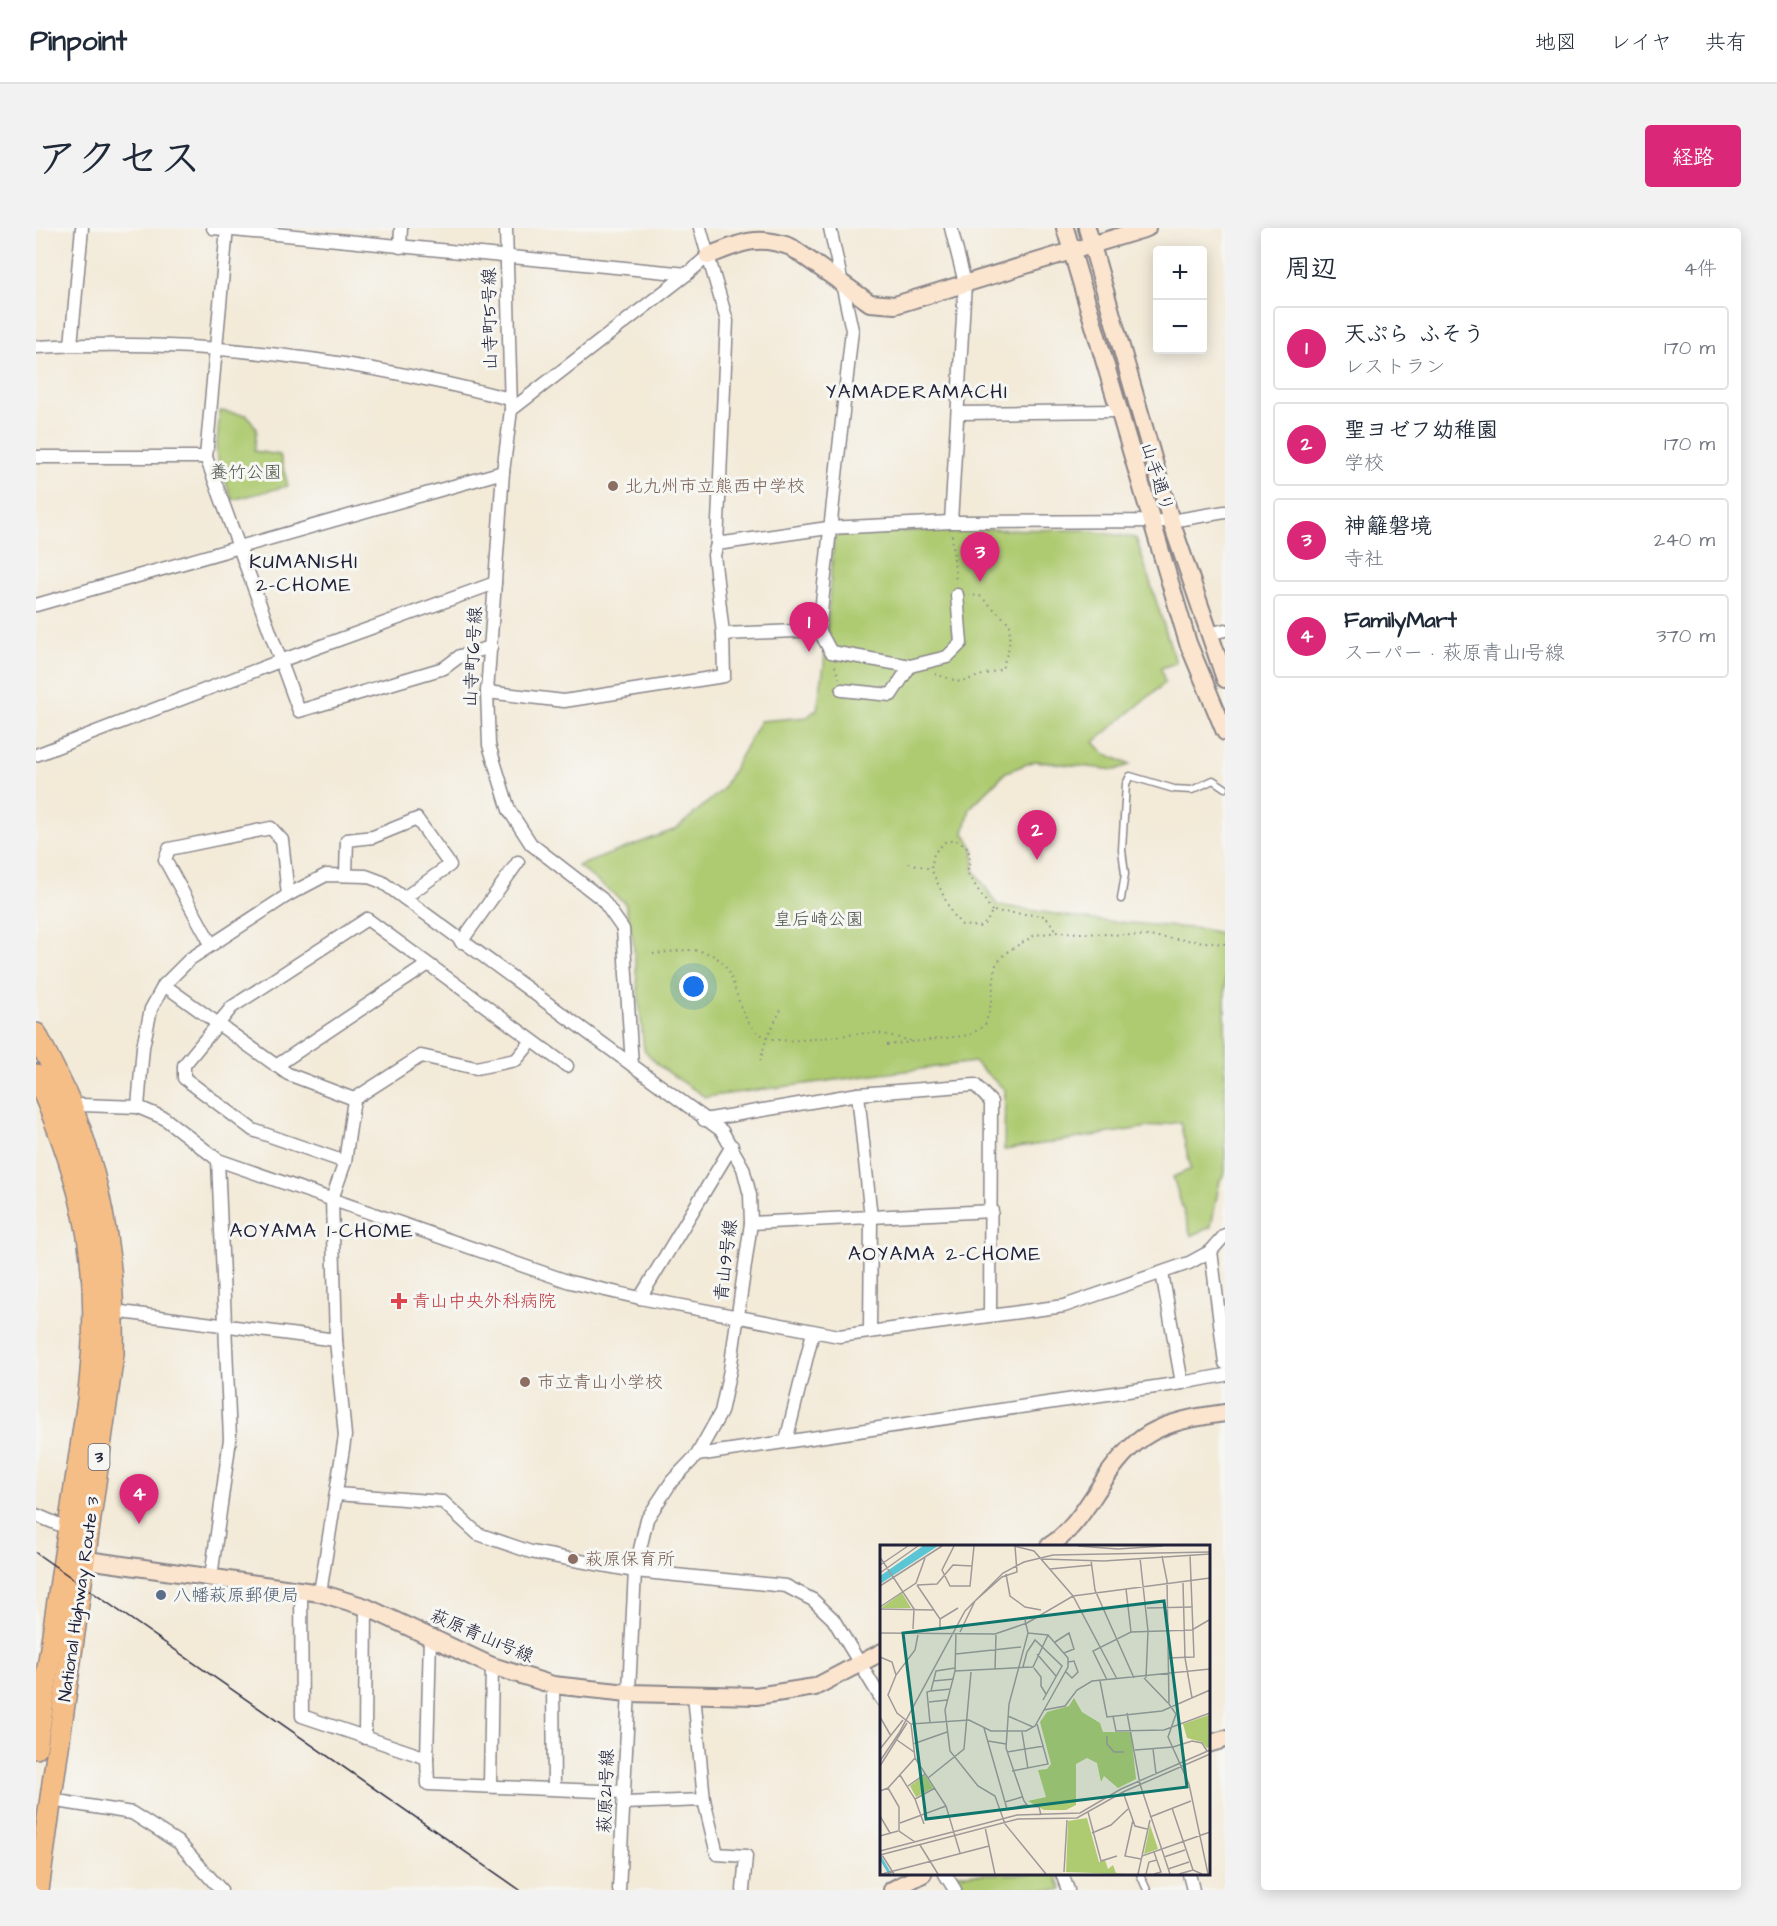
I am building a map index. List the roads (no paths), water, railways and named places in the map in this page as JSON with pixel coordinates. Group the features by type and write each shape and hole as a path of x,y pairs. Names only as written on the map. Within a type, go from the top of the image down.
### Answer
{"highway":[{"name":"National Highway Route 3","path":"36,1034 62,1111 99,1198 112,1274 114,1311 112,1354 75,1559 51,1800 38,1890"},
{"name":"National Highway Route 3","path":"36,1076 62,1111 92,1248 95,1347 79,1532"},
{"name":"National Highway Route 3","path":"36,1748 43,1658 75,1559"}],"street":[{"path":"71,345 82,228"},
{"path":"213,228 687,274"},
{"path":"399,247 401,228"},
{"name":"山寺町5号線","path":"506,228 510,404"},
{"path":"487,693 564,701 724,676 723,634 714,555 717,544 727,321 700,228"},
{"path":"830,228 852,330 828,528 819,630 831,652 910,666 947,657 961,643 957,595"},
{"path":"951,228 965,283 951,522"},
{"name":"山手通り","path":"1065,228 1117,411 1188,643 1225,732"},
{"name":"山手通り","path":"1086,228 1171,521 1225,679"},
{"path":"36,347 71,345 216,348 442,381 510,404 687,274 708,256 738,244 760,239 791,247 870,303 895,304 1147,228"},
{"path":"227,229 206,458 299,711 444,668 460,656 491,647"},
{"name":"山寺町6号線","path":"510,404 487,693 489,745 509,810 531,844 603,899 623,928 632,1065"},
{"path":"959,413 1117,411"},
{"path":"36,457 206,458"},
{"path":"36,605 503,472"},
{"path":"717,544 828,528 951,522 1150,522 1225,512"},
{"path":"36,754 280,661 495,583"},
{"path":"723,634 819,630"},
{"path":"1208,634 1225,630"},
{"path":"842,690 891,695 910,666"},
{"path":"138,1107 143,1047 151,1009 164,985 211,944 288,895 326,875 346,874 347,840 373,837 417,819 450,865 404,898"},
{"path":"211,944 165,860 169,849 271,828 282,840 288,895"},
{"path":"461,942 518,862"},
{"name":"青山9号線","path":"346,874 366,876 382,882 722,1131 743,1168 750,1195 751,1223 721,1412 697,1455 672,1481 646,1519 634,1571 628,1693"},
{"path":"345,1162 253,1130 184,1078 184,1065 216,1023 232,1007 367,920 567,1066"},
{"path":"276,1066 427,965"},
{"path":"164,985 288,1074 354,1099"},
{"path":"320,1593 345,1436 336,1340 332,1199 345,1162 354,1099 421,1056 476,1068 516,1060 532,1041"},
{"path":"704,1120 858,1094 975,1085 991,1102 990,1315"},
{"path":"858,1094 871,1218 870,1331"},
{"path":"62,1111 82,1105 138,1107 164,1118 218,1160 570,1282 640,1298 839,1336 1064,1306 1162,1273 1211,1251 1225,1235"},
{"path":"640,1298 732,1146"},
{"path":"211,1577 231,1440 218,1160"},
{"path":"751,1223 992,1211"},
{"path":"1211,1251 1225,1363"},
{"path":"1162,1273 1182,1383"},
{"path":"114,1311 336,1340"},
{"path":"786,1441 813,1332"},
{"path":"697,1455 1225,1375"},
{"path":"1051,1545 1059,1540 1084,1511 1109,1471 1133,1442 1163,1425 1225,1413"},
{"path":"337,1494 443,1502 478,1534 531,1552 634,1571 786,1586 813,1600 833,1619 880,1697"},
{"path":"36,1515 79,1532"},
{"name":"萩原青山1号線","path":"75,1559 320,1593 366,1607 492,1666 553,1685 628,1693 756,1696 815,1687 880,1653"},
{"path":"301,1592 302,1716 427,1758"},
{"path":"365,1738 366,1607"},
{"path":"430,1636 428,1784 490,1784 554,1788 624,1798 704,1800"},
{"path":"490,1784 492,1666"},
{"path":"553,1685 554,1788"},
{"name":"萩原21号線","path":"619,1890 628,1693"},
{"path":"694,1695 704,1800 717,1854 746,1856 743,1890"},
{"path":"1210,1744 1225,1739"},
{"path":"51,1800 132,1814 179,1843 221,1890"},
{"path":"892,1890 921,1875"},
{"path":"946,1875 955,1890"},
{"path":"1062,1875 1068,1890"},
{"path":"1189,1875 1193,1890"}],"lane":[{"path":"1121,899 1125,874 1122,849 1126,784 1131,776 1174,789 1192,790 1213,780 1225,788"},
{"path":"1140,1875 1147,1890"}],"tram line":[{"path":"36,1553 520,1890"}],"place":[{"name":"北九州市立熊西中学校","path":"613,486"},
{"name":"神籬磐境","path":"980,582"},
{"name":"天ぷら ふそう","path":"809,652"},
{"name":"聖ヨゼフ幼稚園","path":"1037,860"},
{"name":"青山中央外科病院","path":"399,1301"},
{"name":"市立青山小学校","path":"525,1382"},
{"name":"FamilyMart","path":"139,1524"},
{"name":"萩原保育所","path":"573,1559"},
{"name":"八幡萩原郵便局","path":"161,1595"}],"district":[{"name":"YAMADERAMACHI","path":"917,392"},
{"name":"KUMANISHI 2-CHOME","path":"304,574"},
{"name":"AOYAMA 1-CHOME","path":"322,1231"},
{"name":"AOYAMA 2-CHOME","path":"945,1254"}],"park label":[{"name":"養竹公園","path":"246,472"},
{"name":"皇后崎公園","path":"819,919"}]}
